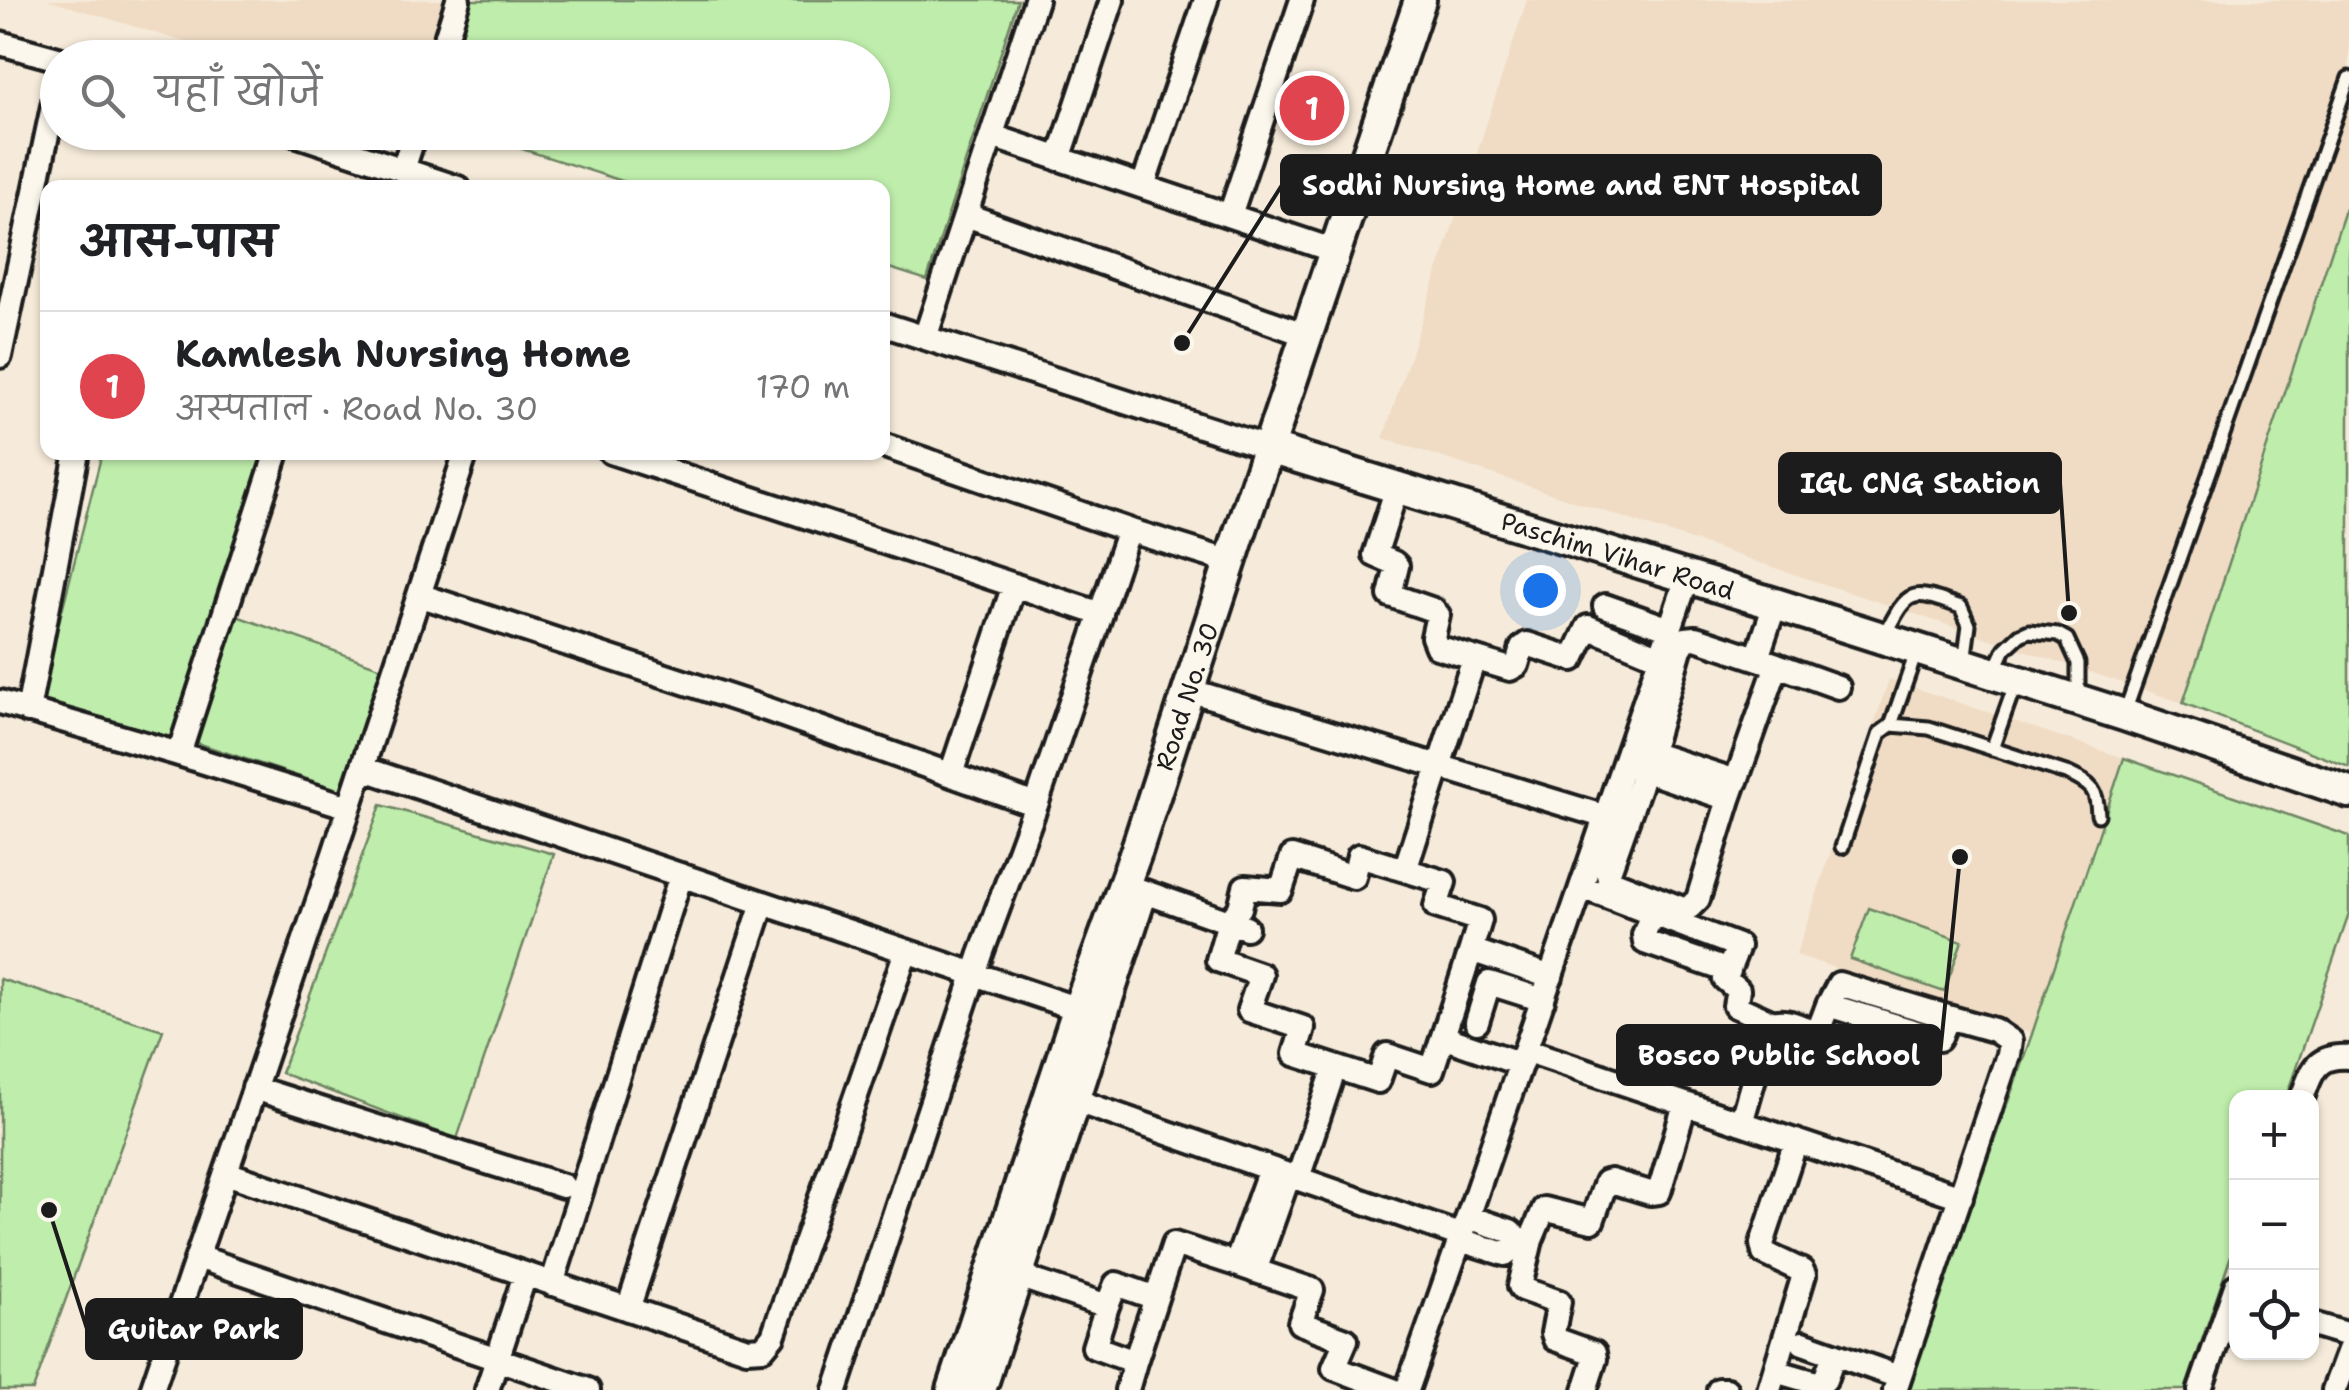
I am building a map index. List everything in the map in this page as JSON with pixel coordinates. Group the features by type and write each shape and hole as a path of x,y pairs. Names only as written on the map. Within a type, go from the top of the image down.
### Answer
{"street":[{"path":"446,40 458,0"},
{"path":"926,338 1036,0"},
{"path":"1059,159 1112,0"},
{"path":"1143,186 1206,0"},
{"path":"1230,216 1302,0"},
{"name":"Road No. 30","path":"953,1390 1006,1284 1074,1100 1090,1013 1142,892 1278,452 1307,336 1420,0"},
{"name":"Road No. 30","path":"980,1390 1006,1284 1136,852 1231,562 1278,452 1442,0"},
{"path":"0,42 40,54"},
{"path":"992,136 1335,252"},
{"path":"0,356 44,150"},
{"path":"342,150 434,180"},
{"path":"403,170 409,150"},
{"path":"966,215 1307,336"},
{"name":"Paschim Vihar Road","path":"890,327 1278,452 2078,700 2349,792"},
{"path":"890,448 1231,562"},
{"path":"28,711 75,460"},
{"path":"179,754 274,460"},
{"path":"152,1390 463,460"},
{"path":"635,460 1101,612"},
{"path":"1397,488 1375,555 1397,566 1390,595 1436,612 1435,645 1504,669 1513,668 1527,644 1574,658 1588,627 1660,657"},
{"path":"836,1390 974,976 1126,538 1132,532"},
{"path":"1406,1390 1606,816 1641,759 1660,657 1688,576"},
{"path":"950,774 1014,585"},
{"path":"419,595 766,709 1036,805"},
{"path":"1775,604 1767,661 1698,899 1683,908 1609,880 1641,759 1686,639 1696,638 1767,661 1838,687"},
{"path":"1606,606 1670,630"},
{"path":"1405,870 1474,659"},
{"path":"1206,694 1606,816"},
{"path":"0,702 349,808"},
{"path":"1641,759 1732,790"},
{"path":"362,768 1090,1013"},
{"path":"1238,933 1245,887 1281,890 1292,857 1354,877 1359,856 1444,882 1436,906 1480,920 1432,1070 1387,1055 1378,1081 1335,1068 1295,1054 1303,1028 1249,1010 1262,975 1218,960 1238,933 1255,898"},
{"path":"552,1284 682,876"},
{"path":"1582,886 1738,946 1725,980 1738,990 1735,1006 1773,1023 1786,1022 1814,1031 1819,1029 1828,1006 1940,1039 1948,1016 1994,1030 2010,1041 1897,1384 1804,1343"},
{"path":"1142,892 1238,933"},
{"path":"628,1309 763,903"},
{"path":"1471,950 1547,988"},
{"path":"226,1173 747,1349 763,1348 773,1336 906,951"},
{"path":"1477,1022 1489,983 1547,988"},
{"path":"1741,1122 1773,1023"},
{"path":"1443,1037 1685,1104 1961,1196"},
{"path":"2305,1090 2320,1062 2333,1056 2349,1057"},
{"path":"1246,1267 1335,1068"},
{"path":"254,1088 563,1186"},
{"path":"1074,1100 1463,1231 1505,1254 1522,1247"},
{"path":"1586,1390 1594,1353 1555,1339 1559,1302 1520,1286 1522,1247 1544,1209 1590,1222 1606,1182 1659,1192 1685,1104"},
{"path":"1796,1141 1762,1244 1764,1253 1802,1271 1804,1276 1771,1381 1820,1384 1834,1354"},
{"path":"1127,1390 1174,1244 1312,1290 1300,1322 1346,1340 1335,1382 1393,1390"},
{"path":"198,1257 588,1390"},
{"path":"487,1390 524,1276"},
{"path":"1006,1284 1108,1306"},
{"path":"1135,1362 1094,1347 1116,1284 1156,1298"},
{"path":"2200,1390 2229,1312"},
{"path":"2319,1326 2349,1335"},
{"path":"2334,1390 2349,1350"}],"lane":[{"path":"2124,715 2349,78"},
{"path":"1883,638 1906,598 1924,594 1961,607 1969,625 1964,664"},
{"path":"1992,749 2005,677 2005,649 2020,635 2029,630 2068,639 2078,663 2078,700"},
{"path":"1842,848 1880,733 1892,725 1917,649"},
{"path":"1892,725 1929,728 2069,774 2088,783 2097,796 2098,815"}],"shaded area":[{"path":"48,0 456,0 444,40 178,40"},
{"path":"1527,0 2349,0 2349,198 2183,703 1383,438"},
{"path":"1889,679 2124,758 2032,1034 1796,955"}],"green space":[{"path":"456,0 1018,0 927,280 890,268 890,180 619,180 525,150 890,150 890,40 444,40"},
{"path":"2349,198 2349,767 2183,703"},
{"path":"100,460 260,460 173,738 39,701"},
{"path":"234,615 382,668 340,790 197,743"},
{"path":"2124,758 2349,836 2349,914 2288,1090 2229,1090 2229,1261 2185,1390 1906,1390 2032,1034"},
{"path":"381,805 554,854 457,1139 281,1073"},
{"path":"1869,908 1962,941 1944,992 1850,959"},
{"path":"0,979 163,1030 33,1390 0,1390"}],"place":[{"name":"Kamlesh Nursing Home","path":"1312,108"},
{"name":"Sodhi Nursing Home and ENT Hospital","path":"1182,343"},
{"name":"IGL CNG Station","path":"2069,613"},
{"name":"Bosco Public School","path":"1960,857"},
{"name":"Guitar Park","path":"49,1210"}]}
